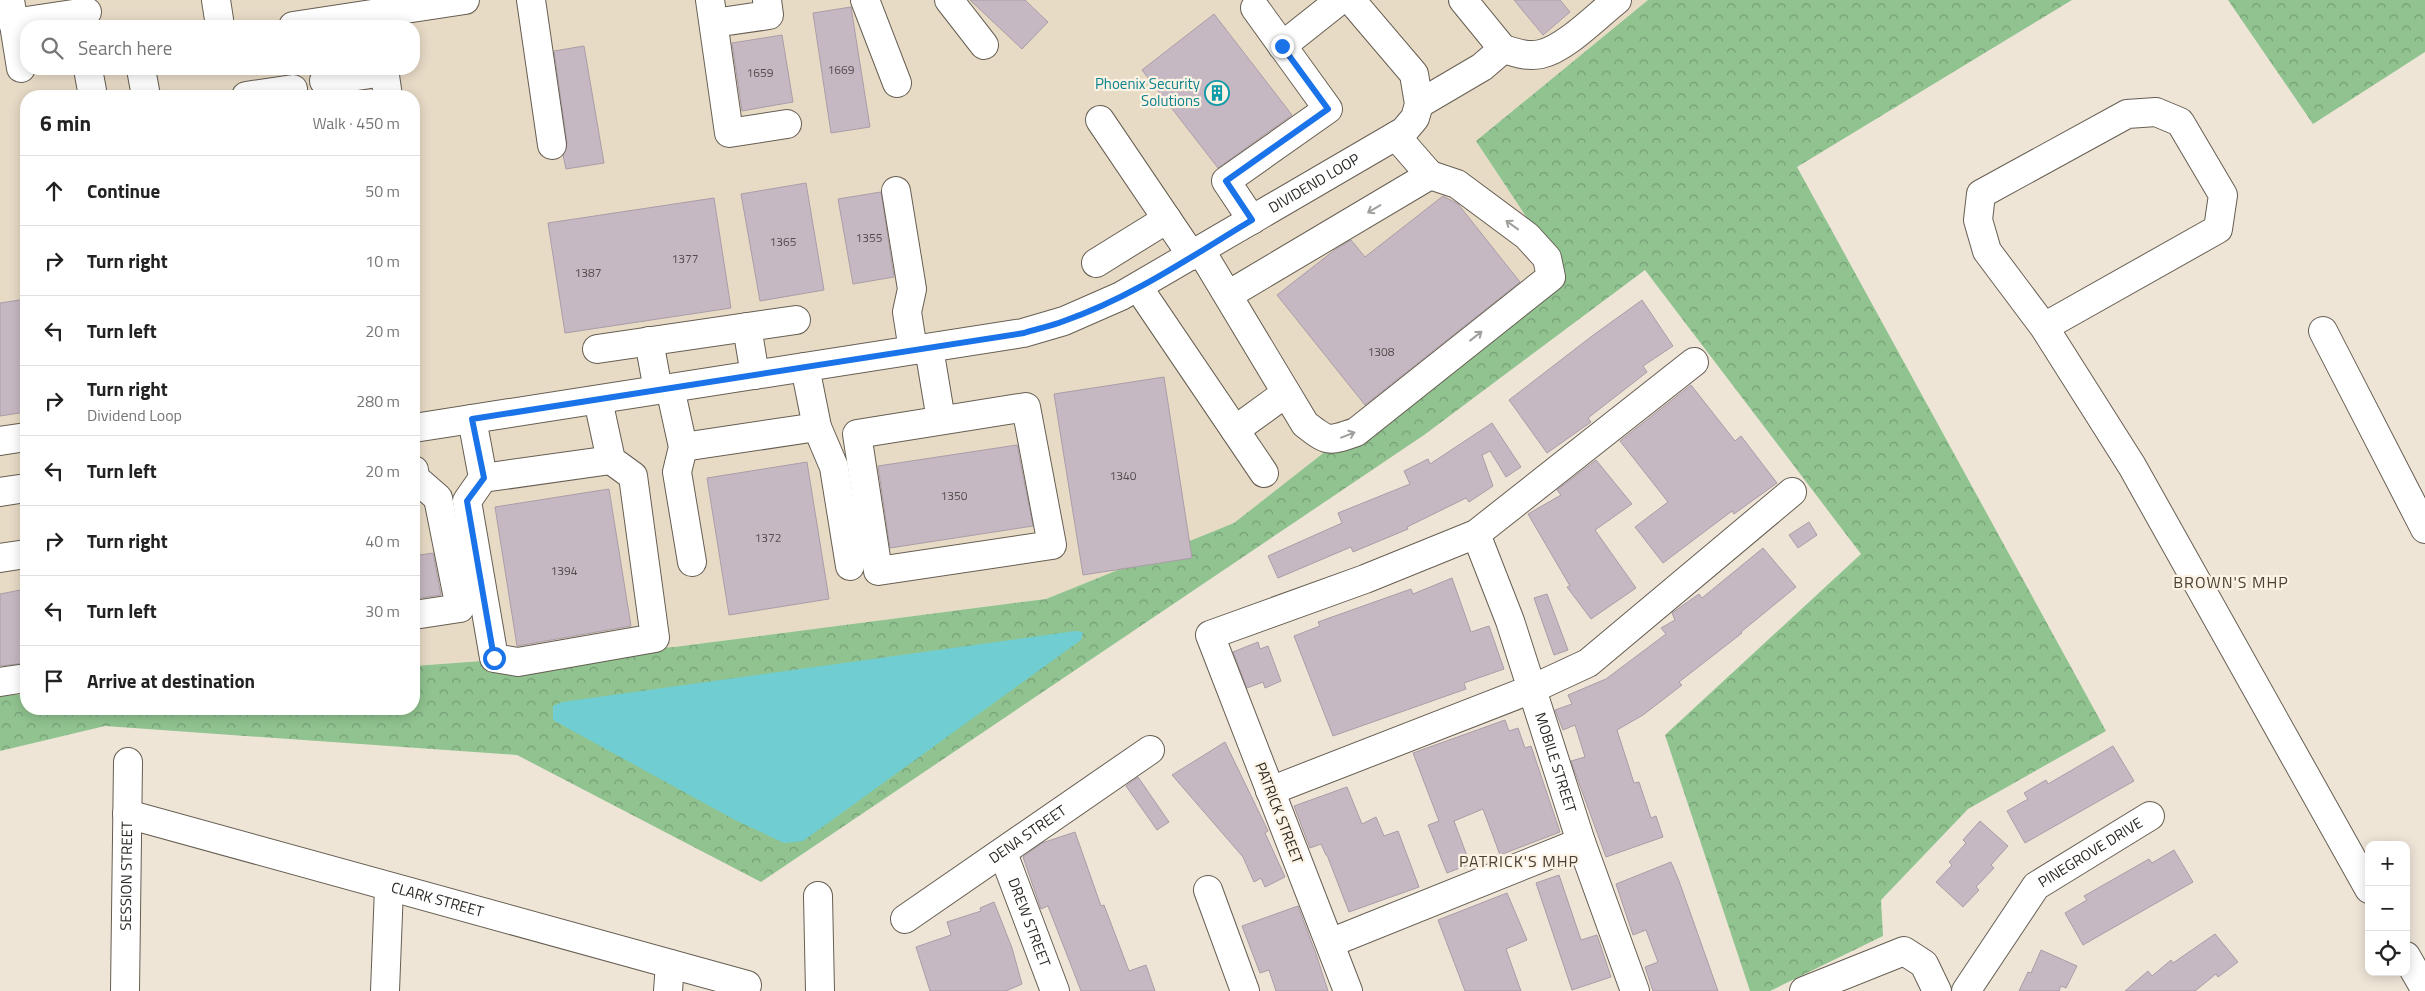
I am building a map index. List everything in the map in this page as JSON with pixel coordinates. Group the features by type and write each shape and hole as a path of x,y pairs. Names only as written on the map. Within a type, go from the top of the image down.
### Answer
{"street":[{"path":"216,0 219,20"},
{"path":"331,20 465,0"},
{"path":"532,0 552,145"},
{"path":"767,0 769,15 712,12 729,133 787,124"},
{"path":"865,0 897,83"},
{"path":"948,0 984,45"},
{"path":"1282,46 1340,0"},
{"path":"1351,0 1414,74 1419,104 1482,67 1503,49"},
{"path":"1463,0 1503,49 1522,55 1542,54 1562,44 1617,0"},
{"path":"1252,220 1226,181 1328,109 1255,8"},
{"path":"16,69 12,11 88,13"},
{"path":"89,75 92,90"},
{"path":"142,75 145,90"},
{"path":"324,81 386,79"},
{"path":"272,90 293,85"},
{"name":"DIVIDEND LOOP","path":"420,427 1024,333 1064,321 1138,287 1396,136 1404,131 1415,118 1419,104"},
{"path":"2044,327 2218,229 2223,196 2180,122 2156,112 2127,114 1981,194 1978,220 1986,251 2044,327 2132,466 2367,886"},
{"path":"1100,120 1167,220 1228,295 1305,424 1324,439 1337,439 1356,432 1551,277 1548,258 1527,236 1457,184 1430,175 1396,136"},
{"path":"1228,295 1430,175"},
{"path":"896,191 912,289 907,312 921,349 941,420"},
{"path":"1096,263 1167,220"},
{"path":"1138,287 1264,473"},
{"path":"597,349 796,320"},
{"path":"747,327 755,375"},
{"path":"2323,331 2425,529"},
{"path":"650,341 683,447 676,472 692,562"},
{"path":"1476,534 1694,362"},
{"path":"805,368 816,428 834,467 850,566"},
{"path":"1235,430 1286,393"},
{"path":"598,400 611,460 633,476 655,638 518,662 494,658 467,501 484,478 611,460"},
{"path":"1026,407 1052,545 878,571 857,434 941,420 1026,407"},
{"path":"472,419 484,478"},
{"path":"683,447 816,428"},
{"path":"0,441 20,438"},
{"path":"420,482 438,498 460,608 420,614"},
{"path":"1270,791 1532,689 1588,663 1792,492"},
{"name":"PATRICK STREET","path":"1348,991 1210,635 1365,579 1476,534"},
{"name":"MOBILE STREET","path":"1476,534 1510,621 1581,842 1635,991"},
{"path":"0,558 20,555"},
{"path":"0,682 20,679"},
{"name":"DENA STREET","path":"906,919 1150,750"},
{"name":"SESSION STREET","path":"125,991 128,762"},
{"name":"CLARK STREET","path":"127,814 389,888 747,985"},
{"name":"PINEGROVE DRIVE","path":"1966,991 2036,886 2150,816"},
{"path":"1330,943 1581,842"},
{"name":"DREW STREET","path":"1003,853 1055,991"},
{"path":"385,991 389,888"},
{"path":"1208,890 1245,991"},
{"path":"818,896 820,991"},
{"path":"1804,991 1904,952 1924,964 1937,991"},
{"path":"2410,963 2425,989"},
{"path":"668,991 670,964"}],"shaded area":[{"path":"0,0 1648,0 1476,141 1560,268 1234,523 1046,599 674,647 420,666 420,90 20,90 20,694 0,696"}],"green space":[{"path":"1648,0 2072,0 1797,167 2106,731 1968,809 1881,900 1883,936 1770,991 1750,991 1665,735 1861,554 1645,270 1424,435 761,882 517,755 105,726 0,751 0,696 20,694 20,715 420,715 420,666 674,647 1046,599 1234,523 1560,268 1476,141"},
{"path":"2228,0 2425,0 2425,52 2313,124"}],"water":[{"path":"1075,631 1083,632 1081,640 803,841 784,843 735,820 553,720 553,706 562,702"}],"building":[{"path":"970,0 1025,0 1048,22 1022,49"},
{"path":"1514,0 1560,0 1570,12 1543,35"},
{"path":"851,7 870,127 831,133 813,13"},
{"name":"Phoenix Security Solutions","path":"1214,14 1292,115 1218,168 1142,70"},
{"path":"782,35 793,102 742,111 732,43"},
{"path":"584,46 604,163 566,169 563,155 567,143 554,51"},
{"path":"806,183 824,290 760,301 741,194"},
{"path":"881,192 894,277 853,284 838,199"},
{"path":"1443,196 1458,204 1520,282 1365,405 1277,295 1336,249 1351,240 1365,257"},
{"path":"714,198 731,308 565,333 548,223"},
{"path":"20,300 20,413 0,416 0,303"},
{"path":"1642,300 1673,346 1643,366 1647,372 1588,418 1591,422 1547,453 1509,400"},
{"path":"1164,377 1192,558 1083,575 1054,394"},
{"path":"1691,385 1735,441 1741,436 1777,483 1734,514 1732,511 1663,563 1635,527 1668,502 1620,441"},
{"path":"1492,423 1521,467 1506,477 1490,451 1482,455 1493,486 1469,502 1466,498 1407,527 1408,529 1353,552 1351,547 1278,578 1268,556 1342,523 1338,513 1410,484 1404,471 1428,459 1430,464"},
{"path":"1017,445 1033,526 890,548 878,466"},
{"path":"1596,460 1632,504 1595,530 1636,588 1591,619 1567,587 1570,586 1528,514 1561,495 1557,490"},
{"path":"807,462 829,599 729,615 707,478"},
{"path":"609,489 631,626 517,646 495,507"},
{"path":"1809,522 1817,535 1798,548 1789,535"},
{"path":"1763,548 1796,587 1742,633 1679,682 1682,685 1643,715 1617,730 1634,783 1639,782 1651,818 1656,816 1663,837 1606,857 1571,761 1585,757 1575,725 1563,730 1555,710 1572,704 1568,695 1606,679 1666,634 1661,628 1675,620 1672,613 1699,594 1702,598"},
{"path":"433,553 441,595 420,598 420,555"},
{"path":"1452,578 1471,632 1489,626 1504,669 1464,683 1466,689 1333,736 1294,636 1320,626 1318,622 1411,589 1413,594"},
{"path":"20,590 20,664 0,666 0,594"},
{"path":"1547,594 1568,650 1554,655 1534,598"},
{"path":"1258,642 1260,649 1268,646 1281,681 1265,688 1263,682 1247,688 1233,652"},
{"path":"1505,720 1509,731 1518,728 1525,748 1531,746 1560,832 1500,855 1483,809 1454,821 1470,864 1447,873 1428,825 1439,821 1413,753"},
{"path":"1225,742 1268,831 1265,833 1285,877 1265,887 1261,878 1254,882 1243,857 1172,775"},
{"path":"2113,746 2134,781 2025,843 2007,811 2028,799 2024,793 2046,780 2048,784"},
{"path":"1138,777 1169,822 1157,830 1126,786"},
{"path":"1347,787 1362,824 1376,817 1384,836 1398,831 1419,887 1349,912 1327,855 1321,844 1310,848 1294,806"},
{"path":"1980,821 2008,846 1991,865 1994,868 1976,887 1979,890 1963,907 1936,882 1952,865 1949,862 1966,843 1963,840"},
{"path":"1075,832 1101,906 1104,905 1129,971 1146,965 1155,991 1081,991 1048,906 1041,909 1023,857 1042,843"},
{"path":"2174,850 2193,882 2083,945 2065,913 2087,900 2084,896 2149,859 2152,863"},
{"path":"1671,862 1718,991 1653,991 1645,967 1658,962 1646,930 1633,935 1616,884"},
{"path":"1559,875 1581,940 1597,935 1611,977 1572,990 1536,883"},
{"path":"1507,893 1527,940 1506,949 1521,991 1465,991 1438,920"},
{"path":"994,902 1012,948 1022,984 1006,991 930,991 916,947 951,935 947,922 981,911 980,908"},
{"path":"1298,906 1328,991 1276,991 1269,970 1260,973 1242,926"},
{"path":"2215,934 2238,962 2218,977 2216,974 2195,991 2125,991 2148,971 2152,976 2171,960 2173,963"},
{"path":"2041,950 2077,966 2066,988 2061,986 2059,991 2019,991 2028,972 2031,973"}],"place":[{"name":"Phoenix Security Solutions","path":"1217,93"}],"district":[{"name":"BROWN'S MHP","path":"2231,582"},
{"name":"PATRICK'S MHP","path":"1519,861"}],"route":[{"path":"494,658 467,501 484,478 472,419 1024,333 1064,321 1095,308 1157,277 1252,220 1226,181 1328,109 1282,46"}]}
